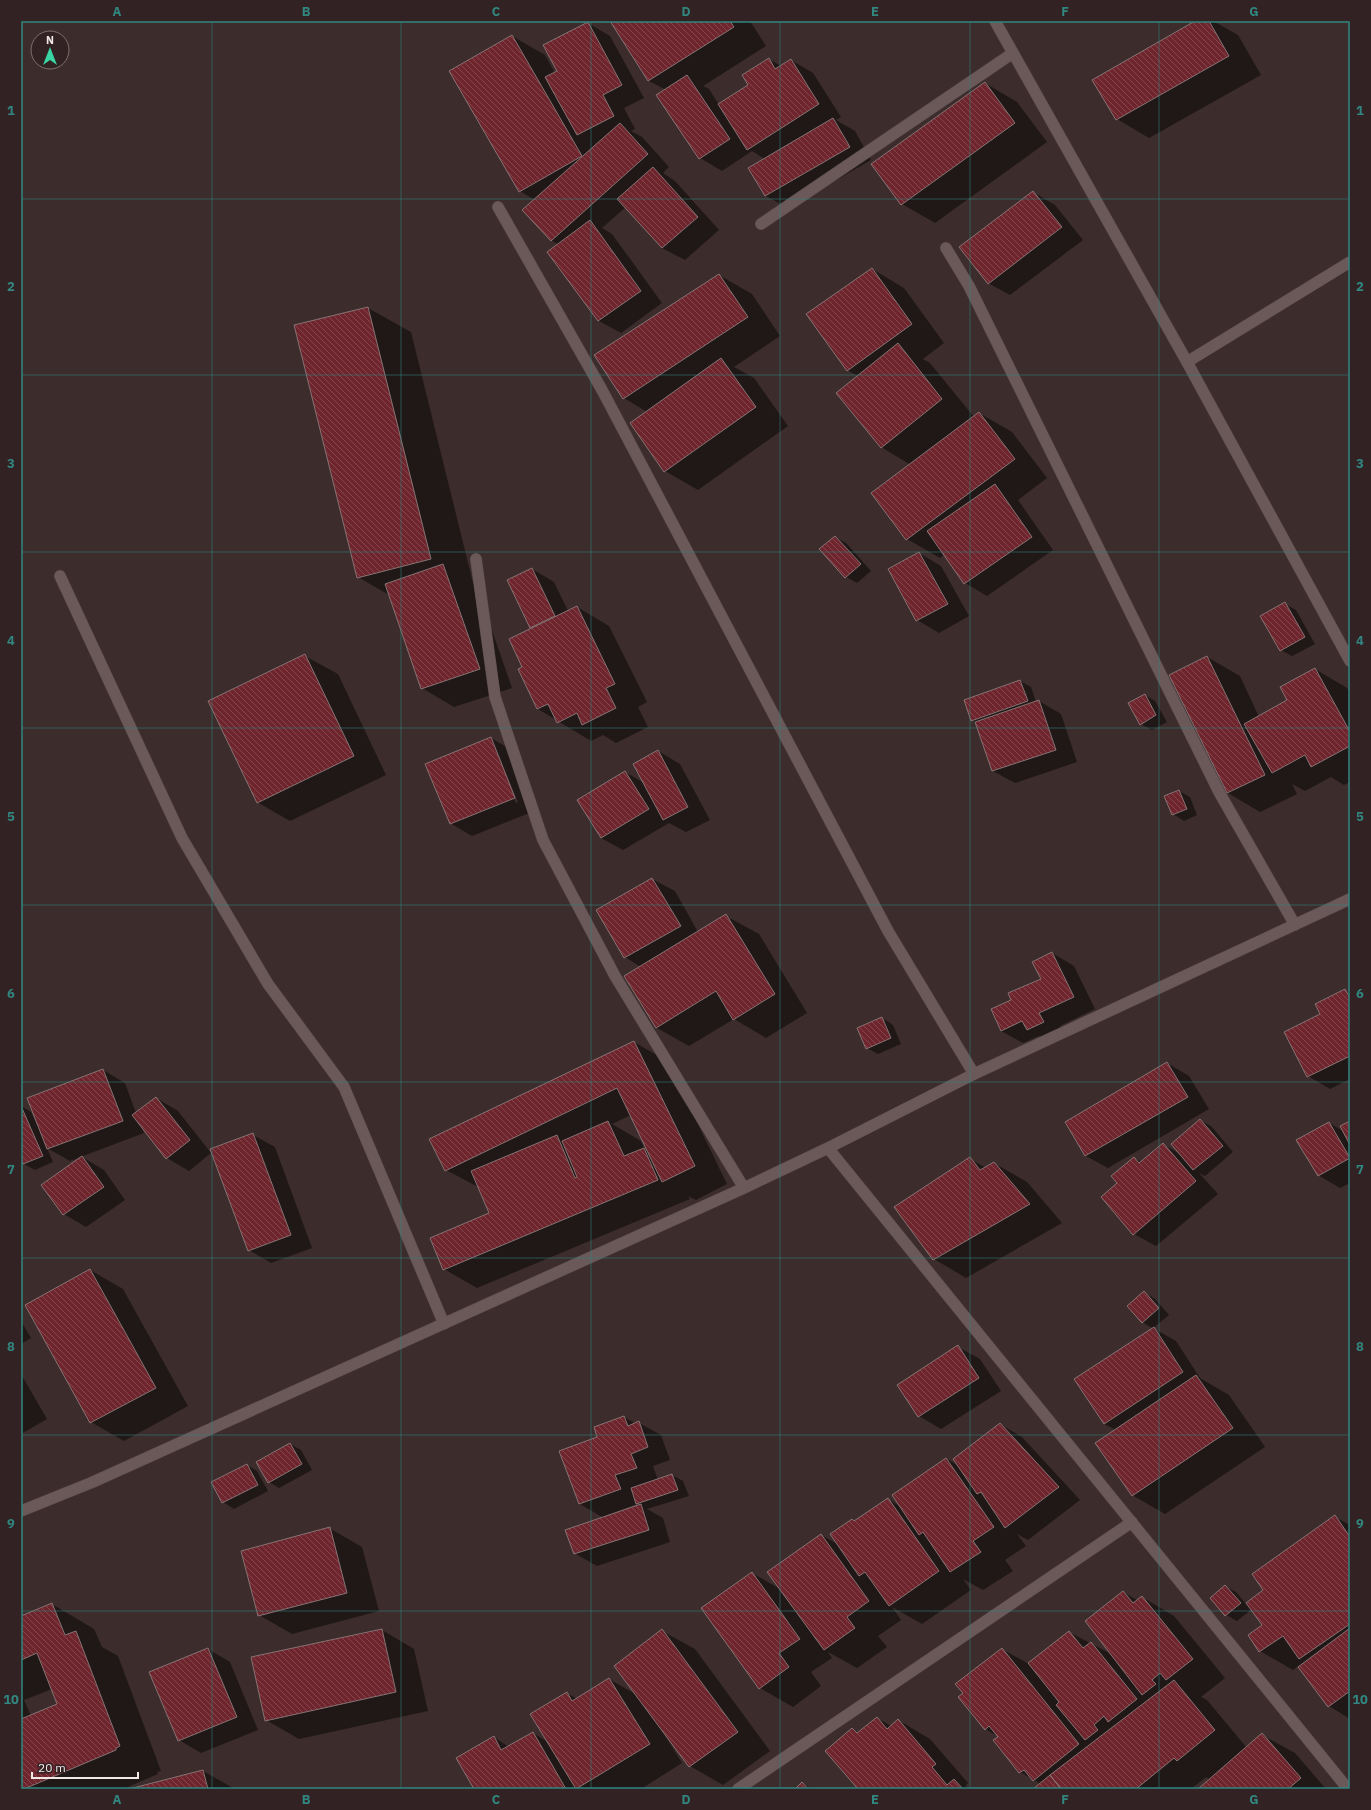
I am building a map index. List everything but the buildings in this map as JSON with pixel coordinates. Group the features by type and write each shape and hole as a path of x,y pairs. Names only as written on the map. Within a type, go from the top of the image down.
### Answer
{"street":[{"path":"995,21 1187,362 1350,660"},
{"path":"761,224 1013,53"},
{"path":"498,207 602,390 888,931 974,1074"},
{"path":"946,248 969,286 1219,792 1295,925"},
{"path":"1187,362 1350,262"},
{"path":"476,559 495,697 543,840 615,976 744,1188"},
{"path":"60,576 182,838 268,984 344,1087 444,1324"},
{"path":"21,1510 93,1482 744,1188 828,1148 974,1074 1350,899"},
{"path":"828,1148 1348,1789"},
{"path":"738,1789 1132,1522"}]}
